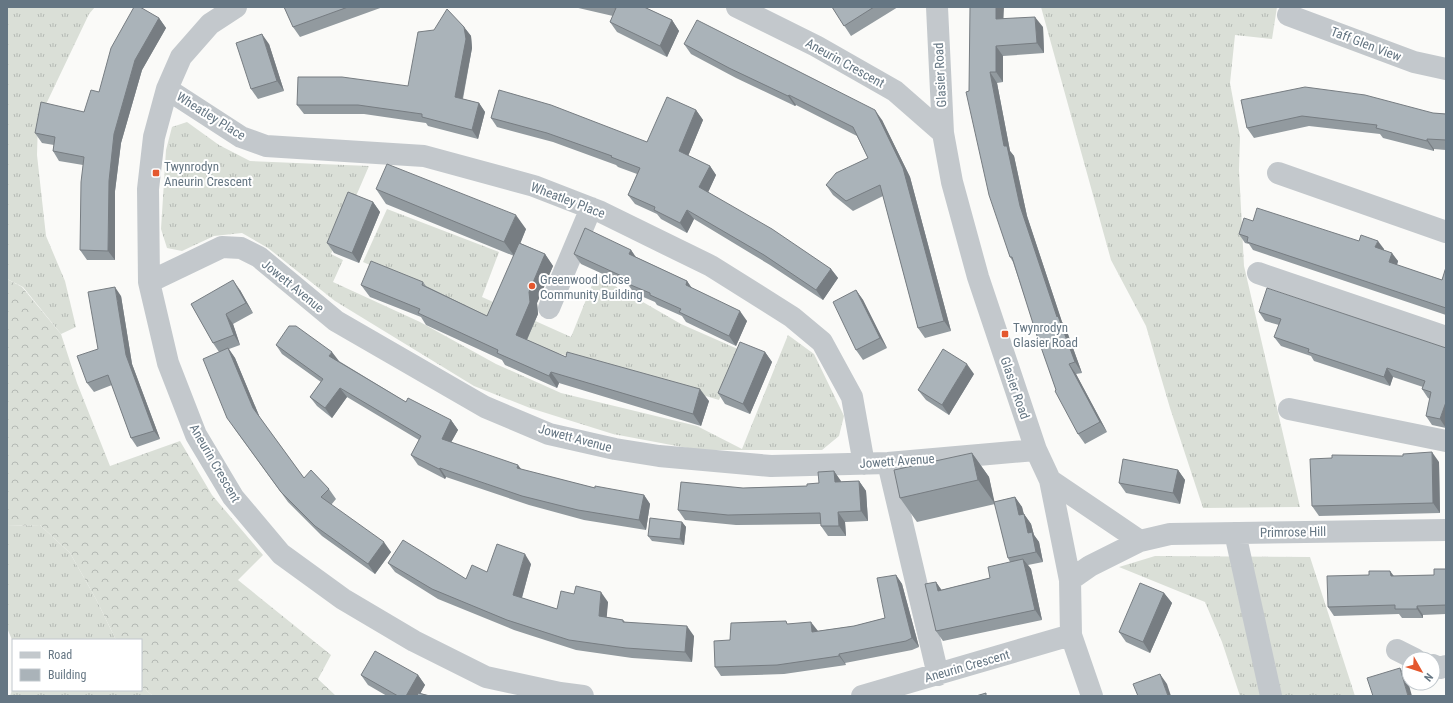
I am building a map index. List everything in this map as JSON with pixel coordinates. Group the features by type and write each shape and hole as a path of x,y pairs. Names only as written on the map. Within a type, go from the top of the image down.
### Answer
{"street":[{"name":"Aneurin Crescent","path":"236,7 210,24 181,57 167,89 154,137 148,189 149,282 168,363 196,435 233,497 281,554 343,598 414,641 486,676 560,693 583,696"},
{"name":"Aneurin Crescent","path":"737,7 816,46 895,91 943,133"},
{"name":"Glasier Road","path":"937,7 943,133 952,182 978,276 1036,450 1050,480 1070,580 1071,635 1092,696"},
{"name":"Taff Glen View","path":"1288,15 1414,62 1446,69"},
{"name":"Wheatley Place","path":"167,89 241,137 266,146 424,156 534,186 590,208 711,266 792,317 822,342 852,397 864,464"},
{"path":"1278,173 1446,232"},
{"path":"549,308 590,208"},
{"name":"Jowett Avenue","path":"149,282 222,247 241,248 259,257 336,321 485,407 549,434 615,449 659,456 771,466 888,463 1036,450"},
{"path":"1258,273 1446,337"},
{"path":"1289,410 1446,441"},
{"path":"888,463 938,675"},
{"path":"1050,480 1140,541"},
{"name":"Primrose Hill","path":"1070,580 1090,566 1140,541 1170,534 1446,530"},
{"path":"1235,533 1271,696"},
{"name":"Aneurin Crescent","path":"862,696 1071,635"}],"green space":[{"path":"7,7 95,7 89,14 38,121 37,155 46,236 65,281 76,327 61,334 23,287 7,279"},
{"path":"1041,7 1277,7 1272,39 1235,35 1230,83 1240,137 1239,170 1244,266 1300,507 1203,508 1170,408 1146,326 1111,260"},
{"path":"187,122 219,145 250,161 369,166 331,254 343,260 333,282 420,322 496,364 561,393 697,426 742,449 788,335 814,354 844,416 839,436 822,450 698,450 613,434 530,408 474,386 335,301 268,248 242,233 214,236 182,251 167,248 161,229 166,150 172,127"},
{"path":"387,209 499,252 482,297 571,337 596,275 681,324 740,350 719,400 542,348 504,331 424,289 363,262"},
{"path":"7,279 22,287 61,334 77,383 110,466 180,441 212,495 263,555 238,580 331,655 318,679 336,696 153,696 142,687 142,639 116,639 96,599 70,553 40,525 7,526"},
{"path":"40,525 70,553 96,599 116,639 12,640 7,628 7,526"},
{"path":"1155,556 1310,557 1355,696 1240,696 1222,642 1205,602 1119,567"},
{"path":"142,687 153,696 10,696 12,690 142,691"}],"building":[{"path":"134,7 140,7 159,18 135,60 114,134 109,181 108,251 80,250 81,182 84,157 53,151 55,137 35,133 41,102 84,112 91,90 99,92 111,48"},
{"path":"284,7 348,7 293,27"},
{"path":"611,7 644,7 672,20 660,46 610,22 616,8"},
{"path":"832,7 874,7 844,26"},
{"path":"970,7 996,7 996,19 1035,17 1037,43 996,46 996,72 990,72 1004,146 1007,146 1020,206 1057,317 1058,316 1075,362 1069,364 1100,422 1078,434 1055,391 1056,390 1012,257 1010,257 989,195 966,92 969,91"},
{"path":"447,9 464,27 466,39 455,97 479,103 472,130 422,117 422,114 358,105 297,105 298,77 342,77 408,86 418,32 434,30"},
{"path":"697,20 875,110 903,168 944,321 918,328 880,185 846,201 826,185 836,173 868,158 853,127 789,95 788,96 729,68 684,44"},
{"path":"262,34 277,81 251,89 236,43"},
{"path":"1305,87 1365,95 1433,113 1446,114 1446,140 1427,139 1427,141 1376,128 1377,125 1302,116 1247,128 1241,100"},
{"path":"499,90 551,105 647,142 667,97 696,110 679,151 710,166 699,187 772,229 831,269 816,290 764,255 687,210 680,223 654,210 655,207 628,195 640,168 611,157 612,156 547,133 491,118"},
{"path":"387,164 516,215 504,242 376,189"},
{"path":"348,192 373,202 352,253 327,243"},
{"path":"1257,208 1359,241 1361,235 1378,241 1375,247 1392,253 1389,262 1442,280 1446,267 1446,308 1247,242 1248,237 1239,234 1244,218 1253,221"},
{"path":"585,228 631,250 629,254 687,281 686,285 740,311 729,336 679,312 681,309 650,295 650,293 626,283 628,279 574,254"},
{"path":"519,243 545,254 529,292 530,302 516,335 566,357 567,352 700,389 693,414 551,372 549,376 497,353 498,350 418,313 420,309 361,285 371,261 423,282 422,285 487,316"},
{"path":"233,280 246,303 226,314 234,335 213,343 191,304"},
{"path":"115,287 126,355 154,431 131,438 108,375 87,383 77,356 98,349 88,292"},
{"path":"1267,288 1446,348 1446,402 1440,419 1426,416 1431,392 1422,389 1425,381 1387,368 1384,377 1308,352 1309,349 1274,337 1281,319 1259,312"},
{"path":"856,290 880,338 856,350 833,302"},
{"path":"289,326 296,326 332,352 329,356 406,402 408,398 451,420 442,439 518,465 517,468 595,488 595,486 644,495 639,520 578,510 522,496 440,468 439,469 411,455 421,436 340,388 325,408 310,397 323,379 276,345"},
{"path":"740,342 765,352 743,404 718,393"},
{"path":"228,348 253,408 304,478 311,470 329,489 321,497 384,542 368,564 315,526 281,492 227,418 203,359"},
{"path":"943,349 967,364 942,405 918,390"},
{"path":"1432,452 1433,503 1312,506 1310,459 1332,458 1332,455 1403,456 1403,454"},
{"path":"972,453 978,480 900,498 894,470"},
{"path":"1123,459 1178,470 1173,493 1119,483"},
{"path":"834,471 835,482 859,481 861,511 838,512 839,526 821,526 820,513 728,515 678,510 681,482 743,488 807,486 807,484 819,483 818,472"},
{"path":"1015,497 1019,515 1024,514 1028,533 1032,532 1036,552 1008,558 994,502"},
{"path":"650,518 682,522 680,539 648,536"},
{"path":"403,540 466,579 472,565 487,572 497,544 525,554 513,595 557,609 561,591 574,594 576,586 601,592 599,616 623,620 623,622 687,626 685,652 626,648 569,640 507,620 432,589 388,563"},
{"path":"1023,559 1035,610 936,631 925,584 936,582 938,591 990,578 988,567"},
{"path":"1434,569 1446,569 1446,605 1417,606 1417,609 1395,609 1395,605 1328,607 1327,576 1369,575 1369,571 1390,571 1391,576 1434,575"},
{"path":"896,575 912,638 906,641 839,654 839,656 777,665 715,667 714,641 730,640 731,623 786,621 787,624 811,622 812,632 854,626 885,618 877,578"},
{"path":"1140,583 1164,593 1143,642 1119,632"},
{"path":"375,651 418,675 406,696 398,696 361,675"},
{"path":"1400,668 1401,691 1407,691 1408,696 1373,696 1367,678"},
{"path":"1160,674 1168,696 1138,696 1133,684"},
{"path":"418,693 430,696 417,696"},
{"path":"986,693 986,696 976,696"}],"place":[{"name":"Twynrodyn Aneurin Crescent","path":"156,173"},
{"name":"Greenwood Close Community Building","path":"532,286"},
{"name":"Twynrodyn Glasier Road","path":"1005,334"}]}
